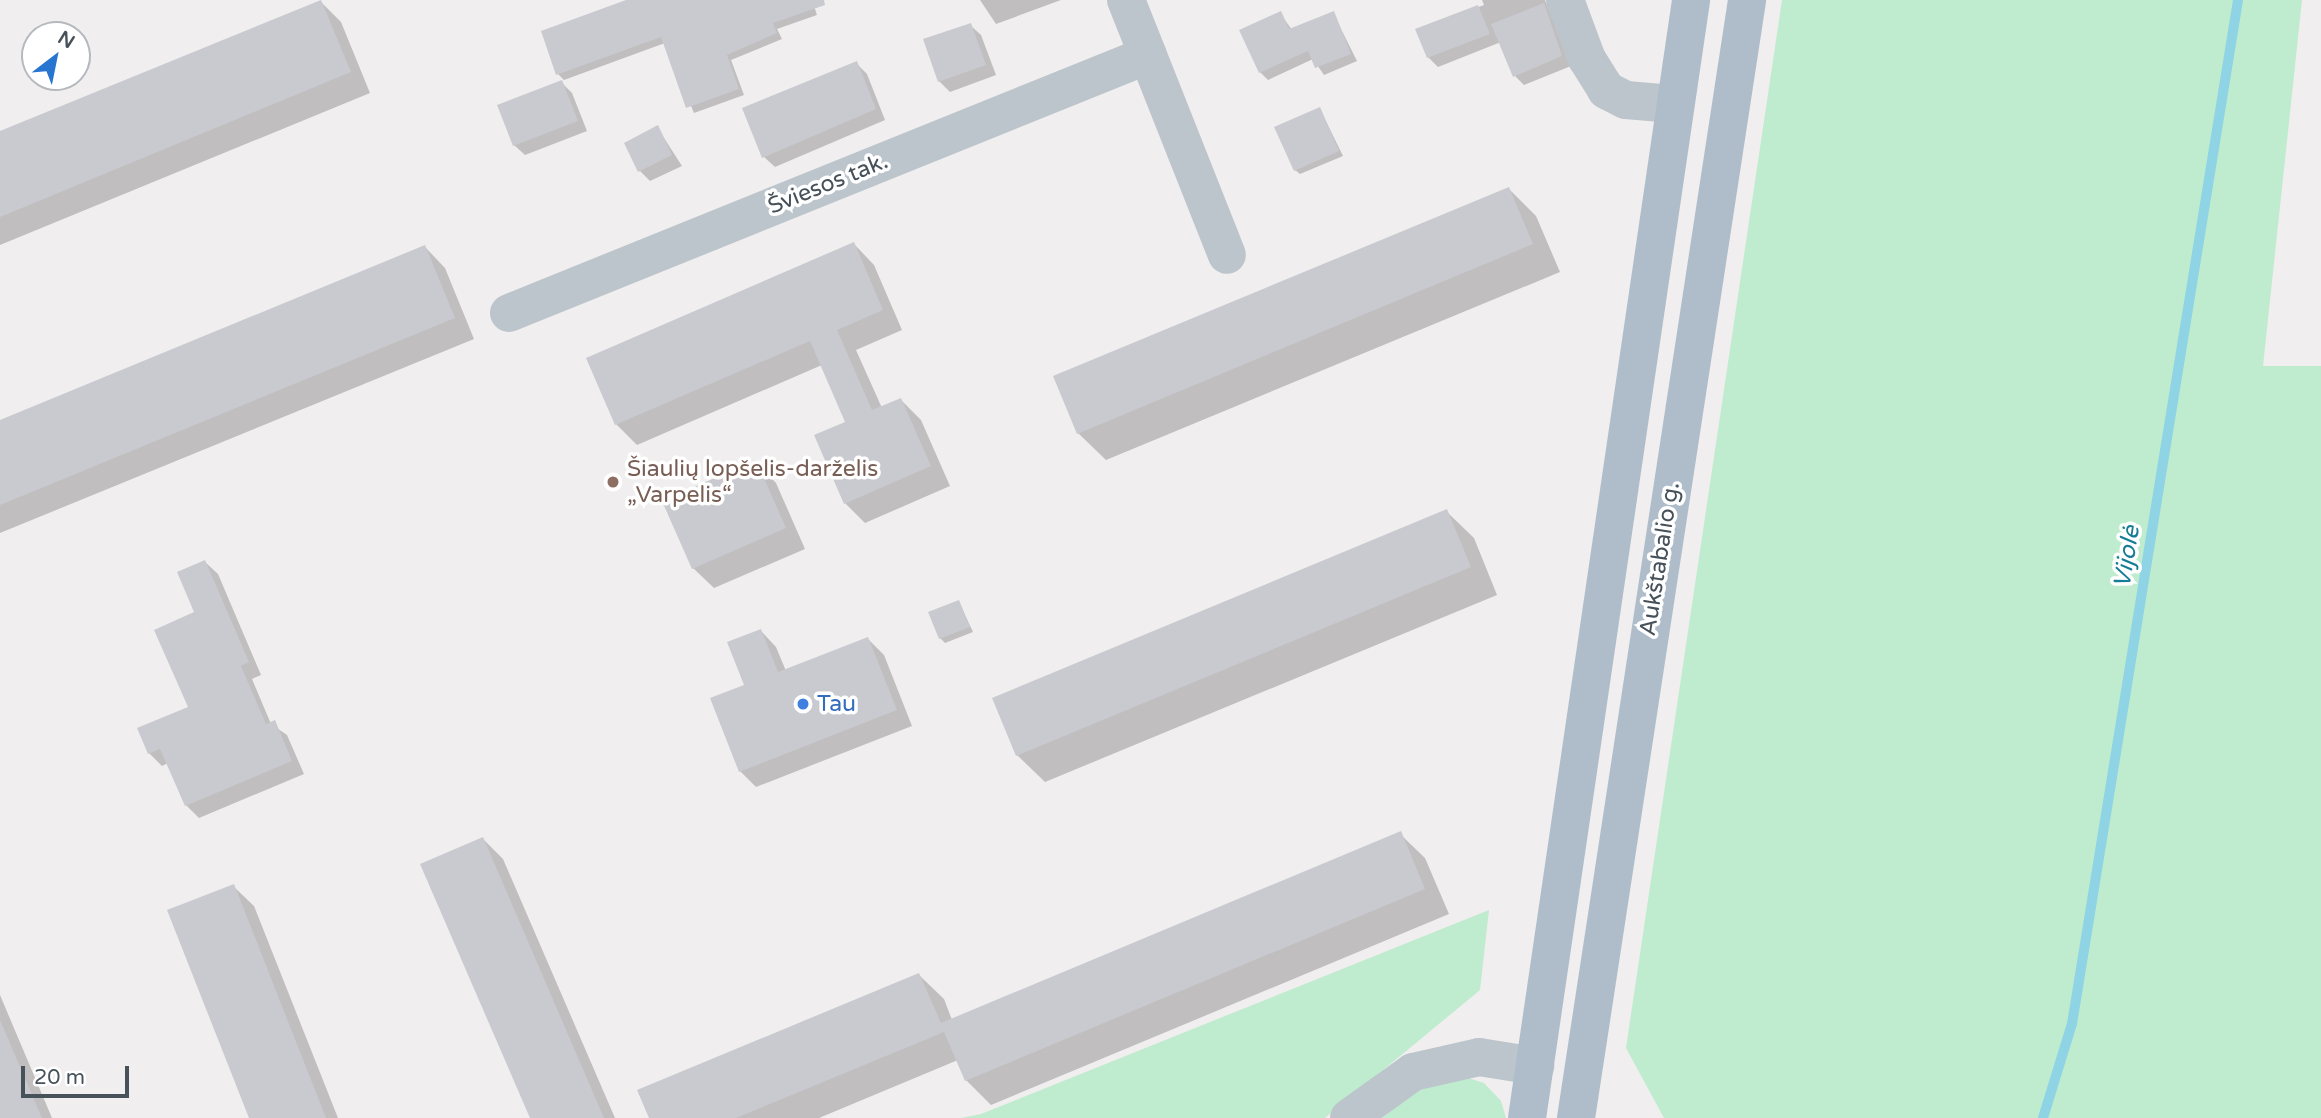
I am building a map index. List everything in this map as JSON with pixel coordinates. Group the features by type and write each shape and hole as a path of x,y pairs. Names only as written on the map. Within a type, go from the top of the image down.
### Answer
{"main road":[{"path":"1527,1118 1691,0"},
{"name":"Aukštabalio g.","path":"1576,1118 1747,0"},
{"path":"1535,1066 1583,1072"}],"street":[{"path":"1126,0 1227,255"},
{"path":"1565,0 1587,59 1606,90 1626,100 1674,104"},
{"name":"Šviesos tak.","path":"509,313 1148,55"},
{"path":"1349,1118 1413,1072 1479,1057 1535,1066"}],"green space":[{"path":"1782,0 2302,0 2263,366 2321,366 2321,1118 1664,1118 1626,1048"},
{"path":"1489,910 1480,990 1325,1118 961,1118 981,1114"},
{"path":"1465,1077 1484,1083 1501,1101 1506,1118 1382,1118 1412,1094 1444,1079"}],"building":[{"path":"321,0 351,72 0,217 0,131"},
{"path":"626,0 824,0 825,5 773,23 777,33 727,55 739,89 686,108 661,37 556,75 541,31"},
{"path":"1544,3 1562,56 1513,77 1491,24"},
{"path":"1478,5 1490,34 1427,58 1415,29"},
{"path":"1281,11 1289,29 1334,11 1351,54 1315,68 1308,51 1259,73 1239,30"},
{"path":"971,23 986,65 938,82 923,39"},
{"path":"857,61 876,109 762,158 742,108"},
{"path":"562,80 578,121 513,146 497,105"},
{"path":"1320,107 1339,151 1294,171 1274,127"},
{"path":"658,125 672,155 638,172 624,143"},
{"path":"1509,187 1533,244 1077,434 1053,376"},
{"path":"854,242 883,310 837,330 872,410 901,398 931,466 844,504 814,435 845,422 810,341 615,425 586,358"},
{"path":"425,245 455,318 0,505 0,420"},
{"path":"756,460 786,528 692,569 662,501"},
{"path":"1447,509 1471,567 1016,756 992,698"},
{"path":"205,560 249,662 241,666 266,724 275,720 292,761 185,806 160,749 148,754 137,728 188,707 154,630 194,612 177,572"},
{"path":"959,600 970,627 939,639 928,612"},
{"name":"Tau","path":"761,629 778,672 868,637 897,710 739,772 710,698 744,685 727,642"},
{"path":"1401,831 1425,889 965,1081 944,1032 736,1118 649,1118 637,1090 919,973 941,1023"},
{"path":"483,837 604,1118 530,1118 420,864"},
{"path":"234,884 326,1118 249,1118 167,910"},
{"path":"0,1020 42,1118 0,1118"}],"waterway":[{"name":"Vijolė","path":"2043,1118 2072,1024 2238,0"}],"place":[{"name":"Šiaulių lopšelis-darželis „Varpelis“","path":"613,482"},
{"name":"Tau","path":"803,704"}]}
